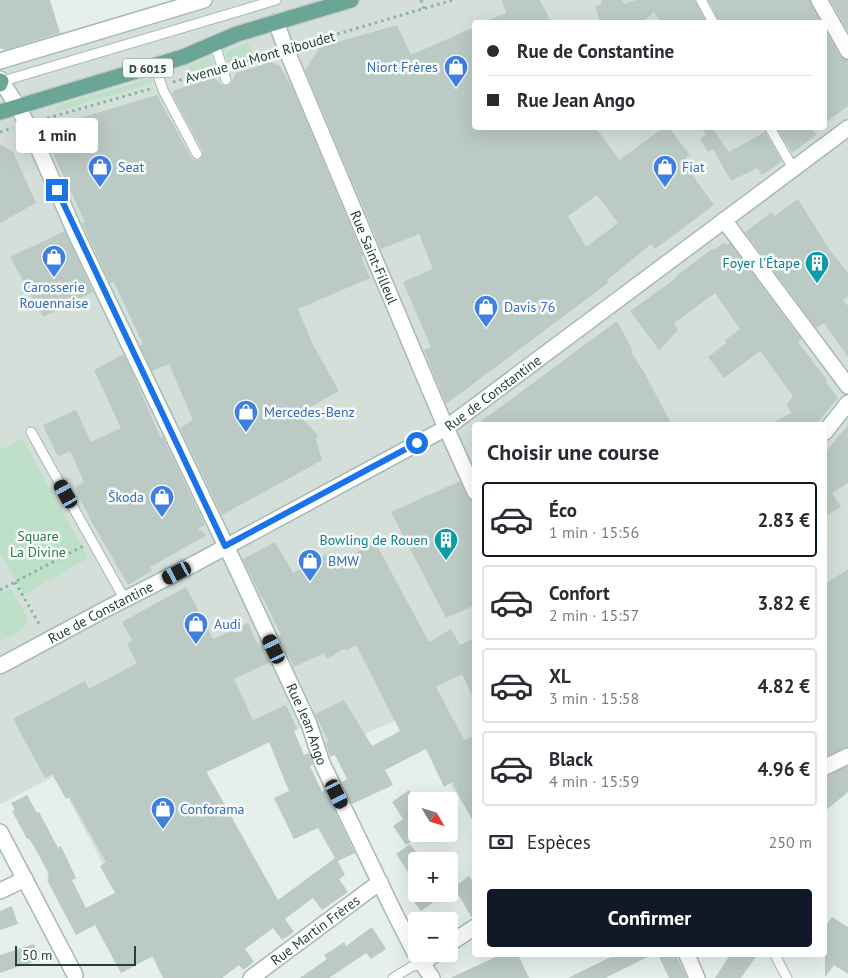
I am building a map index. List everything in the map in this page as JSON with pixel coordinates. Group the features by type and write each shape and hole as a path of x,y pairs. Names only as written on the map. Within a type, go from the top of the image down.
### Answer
{"main road":[{"name":"Avenue du Mont Riboudet","path":"0,112 183,58 237,34 351,0"}],"street":[{"path":"0,61 204,0"},
{"path":"819,0 848,51"},
{"name":"Rue Saint-Filleul","path":"276,22 446,428 472,485"},
{"name":"Rue Jean Ango","path":"0,82 18,107 33,136 76,234 309,724 322,763 395,914 432,978"},
{"name":"Rue de Constantine","path":"0,666 446,428 848,128"},
{"path":"724,220 848,386"},
{"path":"827,429 848,403"},
{"path":"827,765 848,756"},
{"path":"0,832 75,975"},
{"path":"0,891 25,879"},
{"name":"Rue Martin Frères","path":"251,978 380,882"},
{"path":"458,938 472,929"},
{"path":"688,957 697,978"}],"lane":[{"path":"0,82 276,0"},
{"path":"702,0 713,20"},
{"path":"215,44 226,80"},
{"path":"155,66 162,86 197,154"},
{"path":"771,130 793,168"},
{"path":"31,432 125,600"},
{"path":"776,957 787,978"},
{"path":"393,978 411,967 422,963"}],"path":[{"path":"421,0 424,9"},
{"name":"Avenue du Mont Riboudet","path":"38,121 453,0"},
{"path":"0,132 18,126"},
{"path":"0,590 92,541"},
{"path":"15,582 48,640"}],"shaded area":[{"path":"204,0 848,0 848,662 827,677 827,422 472,422 472,818 458,797 458,792 455,792 406,716 320,753 309,724 207,772 267,880 163,978 56,775 1,804 0,61"}],"green space":[{"path":"247,43 253,55 228,62 225,52"},
{"path":"211,57 213,67 191,73 189,66"},
{"path":"152,78 153,83 57,111 56,106"},
{"name":"Square La Divine","path":"22,438 88,558 24,595 0,552 0,450"},
{"path":"11,588 28,619 21,630 0,642 0,594"}],"building":[{"path":"0,0 50,0 60,33 5,50 0,48"},
{"path":"502,0 540,0 550,20 489,20 506,13"},
{"path":"601,0 622,0 624,4 636,0 695,0 705,20 659,20 654,12 645,20 599,20 595,6 602,4"},
{"path":"708,0 810,0 820,20 718,20"},
{"path":"830,0 848,0 848,32"},
{"path":"397,25 411,55 472,28 472,130 597,130 619,160 660,130 671,130 690,155 686,157 688,169 714,205 655,249 651,244 612,276 607,281 608,283 446,404 424,350 431,347 403,282 433,269 419,234 381,249 305,70 320,47","holes":["597,195 618,223 586,247 568,216"]},
{"path":"827,33 840,56 848,60 848,106 827,122"},
{"path":"272,62 280,66 293,89 363,256 361,257 370,278 298,309 313,345 339,391 298,414 318,435 316,439 322,460 222,515 180,428 193,420 169,364 152,371 140,346 143,344 114,282 110,283 82,223 85,222 47,141 53,126 157,95 191,157 194,160 199,160 202,157 203,151 172,94 175,90 214,78 222,85 228,86 231,84 236,73"},
{"path":"703,130 713,130 729,152 765,132 782,161 762,175 757,168 731,181 713,149 708,152 700,139 706,135"},
{"path":"778,130 812,130 816,135 792,153"},
{"path":"0,144 13,152 36,203 0,223"},
{"path":"798,199 829,249 848,273 848,296 843,300 848,306 848,357 824,323 816,328 745,232 772,212 774,216"},
{"name":"Carosserie Rouennaise","path":"65,231 93,292 43,317 10,257"},
{"path":"725,242 727,245 730,243 801,339 798,342 827,380 826,382 838,398 818,422 774,422 791,413 787,405 793,396 760,351 724,378 708,357 726,343 725,340 740,329 715,293 674,323 678,330 659,350 630,311 676,278 713,248 714,250"},
{"path":"617,321 633,351 631,352 670,422 480,422"},
{"path":"124,354 161,438 163,437 205,525 198,529 207,535 150,567 152,571 128,585 90,519 75,487 84,482 70,451 58,457 43,425 76,410 91,442 121,428 94,370"},
{"path":"848,425 848,483 832,493 841,507 827,515 827,451"},
{"name":"Bowling de Rouen","path":"460,481 467,496 472,500 472,606 446,618 391,512"},
{"path":"275,542 293,573 330,552 336,564 375,542 429,642 451,629 460,645 472,639 472,696 462,674 436,687 464,740 472,736 472,819 452,782 444,787 426,749 385,770 393,785 352,804 342,782 347,779 335,755 330,757 326,744 329,742 315,714 344,700 372,746 400,731 356,645 347,650 344,649 327,659 324,653 294,667 279,637 281,635 243,559"},
{"path":"848,569 848,747 827,756 827,583"},
{"path":"186,587 213,639 248,623 259,647 262,645 270,662 234,679 253,720 286,705 297,729 294,731 304,755 309,753 313,765 310,766 322,792 325,790 355,853 338,861 345,875 339,879 348,892 322,910 313,898 285,919 294,932 282,940 273,928 245,949 254,962 243,970 239,965 222,978 163,978 153,956 121,973 95,925 76,935 47,880 49,878 47,875 49,874 12,811 15,810 11,803 27,795 37,813 39,812 58,848 61,846 76,878 72,880 86,908 115,893 100,866 106,862 69,797 66,799 52,774 45,778 13,719 85,681 89,689 137,663 127,644 132,640 122,622","holes":["269,742 289,791 274,798 294,839 318,828 335,858 278,900 206,772"]},
{"path":"848,766 848,792 827,809 827,775"},
{"path":"409,790 410,792 408,792 408,842 410,842 406,845 393,826 403,819 392,802"},
{"path":"410,844 416,852 408,852 408,872 396,854"},
{"path":"469,876 472,880 472,918 458,894 458,884"},
{"path":"414,902 434,902 421,911"},
{"path":"12,906 18,924 0,930 0,911"},
{"path":"832,917 848,927 848,974 834,965 825,977 827,924"},
{"path":"372,927 386,949 371,959 366,953 329,978 300,978 327,959 324,955 344,942 346,946"},
{"path":"34,944 39,960 0,973 0,955"},
{"path":"496,957 519,957 529,978 450,978"},
{"path":"611,957 648,957 605,978 568,978"},
{"path":"659,957 677,957 687,978 669,978"},
{"path":"729,957 756,957 741,978 715,978"}],"place":[{"name":"Niort Frères","path":"456,88"},
{"name":"Seat","path":"100,188"},
{"name":"Fiat","path":"665,188"},
{"name":"Carosserie Rouennaise","path":"54,278"},
{"name":"Foyer l'Étape","path":"817,284"},
{"name":"Davis 76","path":"486,328"},
{"name":"Mercedes-Benz","path":"246,433"},
{"name":"Škoda","path":"162,518"},
{"name":"Bowling de Rouen","path":"446,561"},
{"name":"BMW","path":"310,582"},
{"name":"Audi","path":"196,645"},
{"name":"Conforama","path":"163,830"}],"route":[{"path":"57,190 76,234 225,546 417,443"}]}
